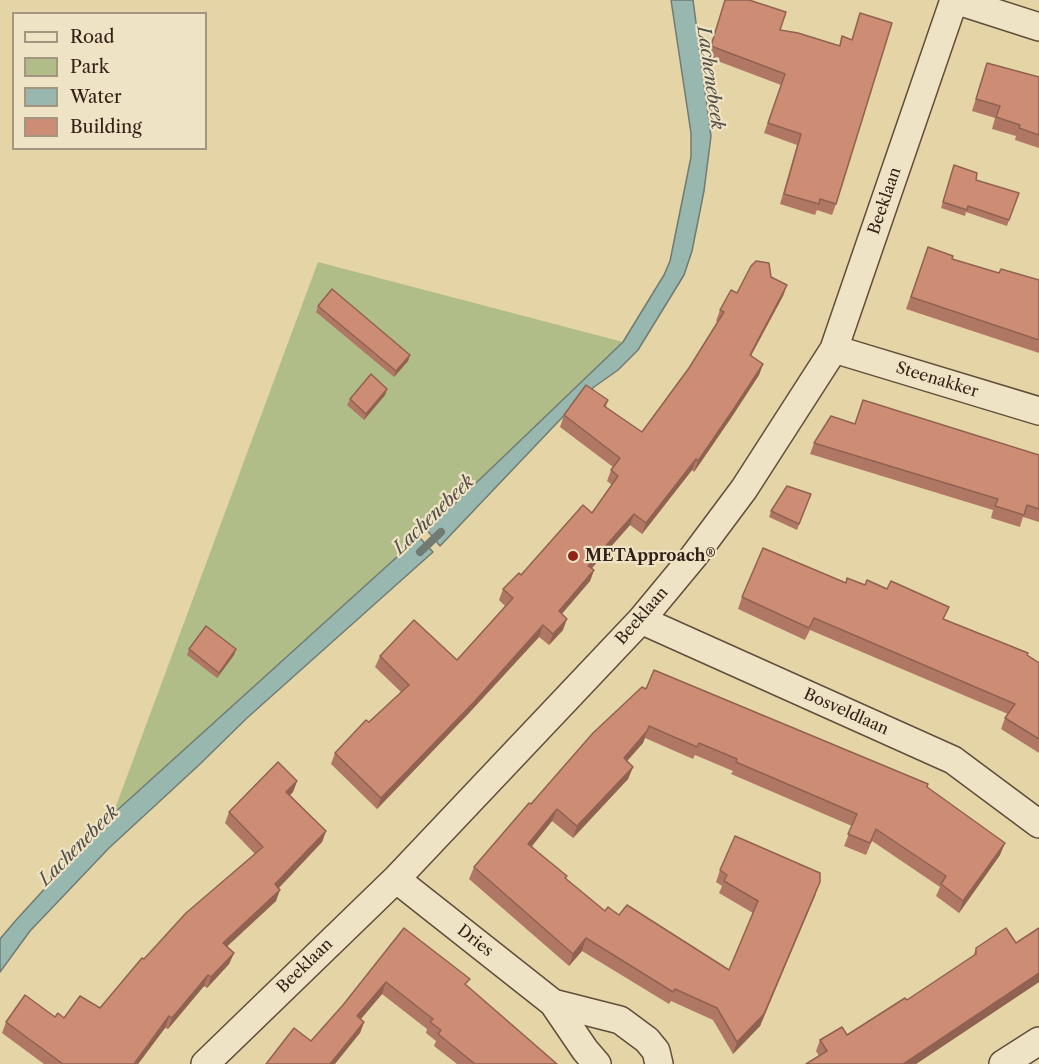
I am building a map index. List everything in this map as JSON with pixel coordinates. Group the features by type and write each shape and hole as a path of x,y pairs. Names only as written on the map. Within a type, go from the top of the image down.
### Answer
{"street":[{"path":"955,0 1039,27"},
{"name":"Beeklaan","path":"205,1064 396,879 641,620 694,556 744,489 834,349 955,0"},
{"name":"Steenakker","path":"834,349 1039,411"},
{"name":"Bosveldlaan","path":"641,620 953,760 1039,824"},
{"name":"Dries","path":"396,879 553,1003 597,1064"},
{"name":"Dries","path":"553,1003 620,1020 647,1040 656,1052 658,1064"},
{"path":"1003,1064 1039,1041"}],"green space":[{"path":"318,262 623,342 427,530 113,814"}],"water":[{"path":"671,0 693,0 711,136 704,191 692,251 684,275 638,350 618,370 574,405 440,546 427,530 623,342 664,275 670,261 691,157 691,133"},
{"path":"419,537 433,552 247,718 109,848 30,931 0,972 0,939 113,814"}],"building":[{"path":"725,0 749,0 786,12 780,30 840,46 842,36 852,40 860,13 892,23 836,204 820,199 819,204 784,194 801,134 768,123 785,74 711,46"},
{"path":"987,63 1039,77 1039,135 1019,128 1020,125 996,117 1000,106 976,99"},
{"path":"954,165 977,173 976,180 1019,193 1009,220 968,206 967,210 943,202"},
{"path":"928,247 953,256 952,259 999,273 1001,269 1039,280 1039,340 911,297"},
{"path":"756,261 769,263 771,277 787,285 750,355 763,364 698,461 696,459 646,523 634,514 588,566 594,570 559,611 567,619 553,634 543,625 474,702 381,798 335,753 366,720 369,722 409,685 380,656 414,620 457,660 513,598 503,589 519,573 521,575 583,505 592,513 618,476 611,470 620,458 564,415 586,385 608,400 604,406 642,432 689,368 724,312 720,310 731,290 737,293"},
{"path":"332,289 410,355 396,371 318,306"},
{"path":"371,374 387,389 366,414 350,399"},
{"path":"863,400 1039,455 1039,509 1027,505 1024,515 995,506 998,499 814,443 831,416 855,424"},
{"path":"787,486 811,494 799,524 771,511"},
{"path":"763,548 846,583 847,578 865,585 867,580 887,589 891,581 949,607 943,619 1028,653 1027,655 1039,663 1039,739 1005,718 1015,704 814,618 809,628 742,597"},
{"path":"206,626 236,649 219,673 189,649"},
{"path":"654,670 928,784 927,787 1005,843 963,901 941,884 946,876 876,829 870,843 848,834 857,814 736,762 737,759 699,743 697,747 649,726 624,758 633,767 577,826 557,809 528,844 605,911 608,907 619,915 627,905 729,970 758,901 724,881 727,875 720,870 735,836 820,873 820,882 764,1014 737,1042 717,1008 675,989 673,992 586,938 573,954 474,867 593,733 642,687 646,689"},
{"path":"278,762 297,781 286,792 326,831 275,884 280,890 223,943 234,953 211,977 208,975 172,1018 169,1016 134,1064 63,1064 6,1022 25,995 55,1017 58,1013 64,1018 80,996 100,1008 142,958 144,959 186,913 263,847 229,812"},
{"path":"404,928 470,979 465,984 557,1064 475,1064 438,1034 441,1030 430,1022 433,1019 386,982 357,1016 364,1022 330,1064 266,1064 294,1028 311,1041 343,1005"},
{"path":"1006,928 1016,943 1039,928 1039,973 903,1064 806,1064 827,1051 820,1040 842,1027 847,1035 905,998 907,1000 976,954 976,948"}],"waterway":[{"name":"Lachenebeek","path":"420,552 441,532"}],"place":[{"name":"METApproach®","path":"573,556"}]}
